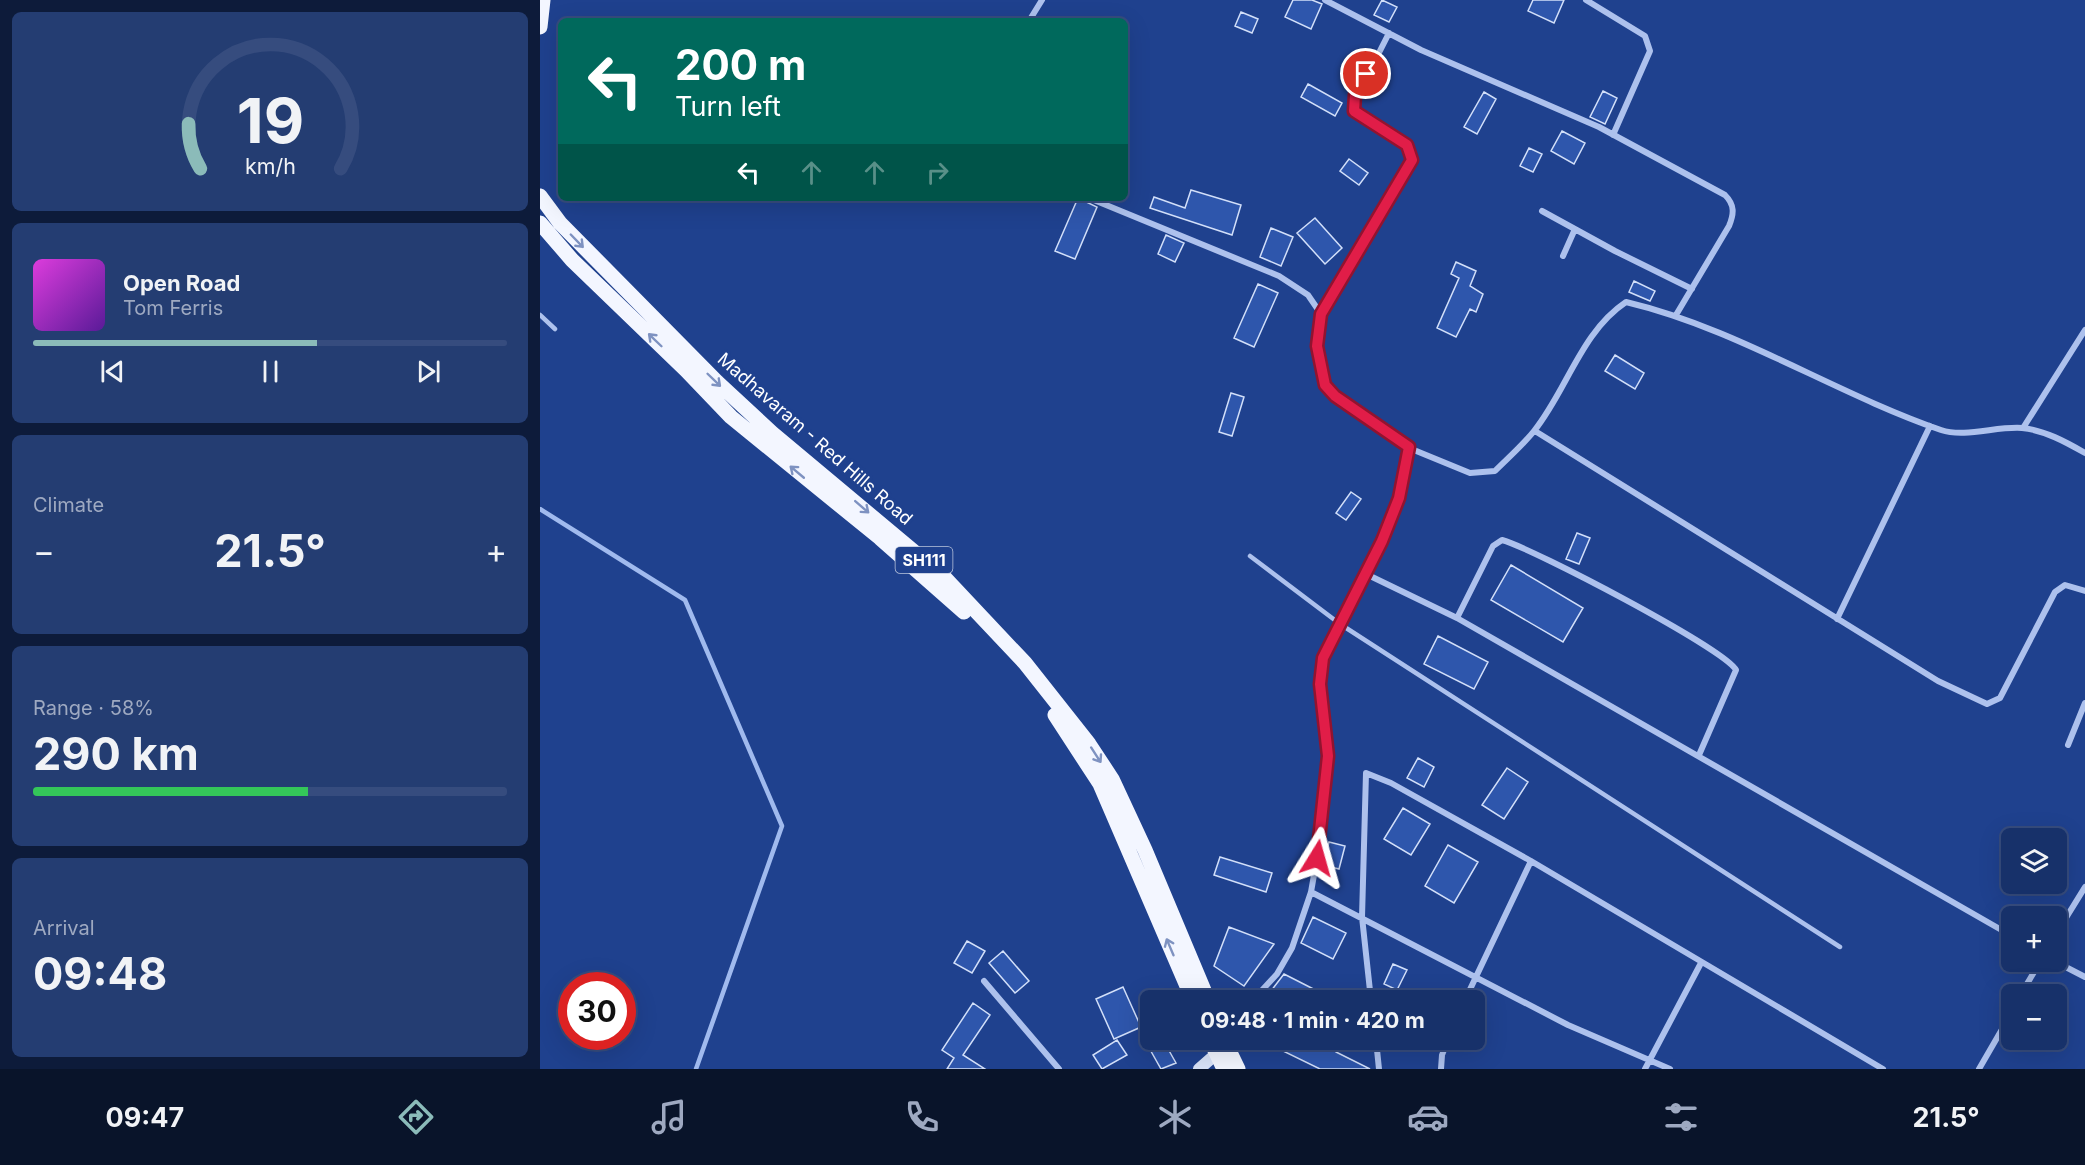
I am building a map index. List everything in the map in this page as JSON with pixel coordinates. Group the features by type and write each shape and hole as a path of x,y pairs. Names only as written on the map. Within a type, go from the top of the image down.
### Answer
{"main road":[{"path":"540,27 543,0"},
{"name":"Madhavaram - Red Hills Road","path":"540,196 560,222 717,382 772,433 943,576 1025,663 1089,744 1112,779 1145,850 1204,990"},
{"name":"Madhavaram - Red Hills Road","path":"540,223 572,260 686,370 731,417 929,579 1001,649 1035,689 1100,784 1189,990"},
{"path":"1224,1050 1224,1069"},
{"path":"1227,1050 1238,1069"}],"street":[{"path":"1031,18 1042,0"},
{"path":"1325,0 1389,33 1613,135 1731,201 1733,215 1729,226 1676,315"},
{"path":"1586,0 1645,36 1650,45 1650,51 1613,135"},
{"path":"1389,33 1353,104 1358,116 1407,145 1412,160 1321,314 1317,346 1325,385 1335,396 1409,447 1470,473 1495,471 1534,431 1597,329 1612,311 1626,302 1676,315 1944,431 2023,428 2059,438 2085,453"},
{"path":"1096,201 1279,276 1308,295 1321,314"},
{"path":"1542,211 1692,289"},
{"path":"1563,256 1575,230"},
{"path":"2023,428 2085,330"},
{"path":"1837,619 1930,426"},
{"path":"1534,431 1938,681 1987,704 2000,698 2055,592 2065,585 2085,591"},
{"path":"1262,990 1276,974 1292,948 1311,892 1320,841 1328,756 1320,684 1323,658 1366,574 1399,498 1409,447"},
{"path":"1457,618 1493,546 1502,540 1622,598 1692,638 1728,661 1736,670 1699,755"},
{"path":"1366,574 1457,618 2001,930"},
{"path":"2067,745 2085,703"},
{"path":"1370,990 1362,917 1366,773 1391,783 1531,861 1883,1069"},
{"path":"1469,990 1531,861"},
{"path":"2067,916 2085,887"},
{"path":"1311,892 1568,1025 1671,1069"},
{"path":"1645,1069 1701,963"},
{"path":"2067,968 2085,977"},
{"path":"984,981 1059,1069"},
{"path":"1979,1069 2001,1031"},
{"path":"1199,1069 1219,1050"},
{"path":"1377,1050 1379,1069"},
{"path":"1441,1069 1444,1050"}],"lane":[{"path":"540,315 555,329"},
{"path":"1250,556 1340,624 1840,947"}],"building":[{"path":"1293,0 1312,0 1322,4 1311,29 1285,17"},
{"path":"1382,0 1397,7 1389,22 1374,15"},
{"path":"1533,0 1564,0 1554,23 1528,11"},
{"path":"1241,12 1258,19 1252,33 1235,26"},
{"path":"1308,84 1342,103 1335,116 1301,97"},
{"path":"1603,91 1617,98 1605,124 1590,117"},
{"path":"1484,92 1496,99 1477,134 1464,127"},
{"path":"1562,131 1585,143 1574,164 1551,151"},
{"path":"1529,148 1542,154 1533,172 1520,166"},
{"path":"1349,159 1368,173 1359,185 1340,171"},
{"path":"1191,190 1241,205 1232,235 1150,208 1154,197 1185,208"},
{"path":"1077,201 1084,201 1097,207 1075,259 1055,251"},
{"path":"1315,218 1342,248 1325,264 1297,233"},
{"path":"1271,228 1293,237 1281,266 1260,257"},
{"path":"1166,235 1184,243 1175,262 1158,254"},
{"path":"1456,262 1476,271 1470,286 1483,294 1476,312 1470,309 1456,337 1437,328 1459,278 1451,274"},
{"path":"1634,281 1655,291 1650,301 1629,292"},
{"path":"1258,284 1278,293 1254,347 1234,338"},
{"path":"1615,355 1644,373 1635,389 1605,371"},
{"path":"1231,393 1244,397 1232,436 1219,432"},
{"path":"1351,492 1361,499 1346,520 1336,513"},
{"path":"1577,533 1590,538 1579,564 1566,559"},
{"path":"1511,565 1583,608 1563,642 1491,600"},
{"path":"1438,636 1488,662 1474,689 1424,664"},
{"path":"1418,758 1434,767 1424,787 1407,778"},
{"path":"1507,768 1528,782 1504,819 1482,805"},
{"path":"1403,808 1430,824 1411,855 1384,839"},
{"path":"1329,842 1345,846 1339,869 1323,865"},
{"path":"1448,845 1478,862 1454,903 1425,886"},
{"path":"1220,857 1272,873 1266,892 1214,875"},
{"path":"1313,917 1346,933 1333,959 1301,943"},
{"path":"1229,927 1274,944 1244,986 1214,966"},
{"path":"967,941 985,951 972,973 954,963"},
{"path":"1003,951 1029,981 1015,993 989,963"},
{"path":"1393,964 1407,970 1397,990 1384,984"},
{"path":"1284,974 1315,990 1272,990"},
{"path":"1123,987 1140,1027 1114,1039 1096,999"},
{"path":"973,1003 990,1015 963,1055 985,1069 947,1069 954,1058 942,1050"},
{"path":"1117,1040 1127,1055 1102,1069 1093,1055"},
{"path":"1150,1050 1169,1050 1176,1063 1161,1069"},
{"path":"1336,1050 1336,1052 1370,1069 1320,1069 1283,1051"}],"waterway":[{"path":"540,509 685,600 782,826 696,1069"}],"route":[{"path":"1317,858 1328,756 1320,684 1323,658 1382,541 1399,498 1409,447 1335,396 1325,385 1317,346 1321,314 1412,160 1412,154 1407,145 1358,116 1354,111 1355,95 1366,74"}]}
